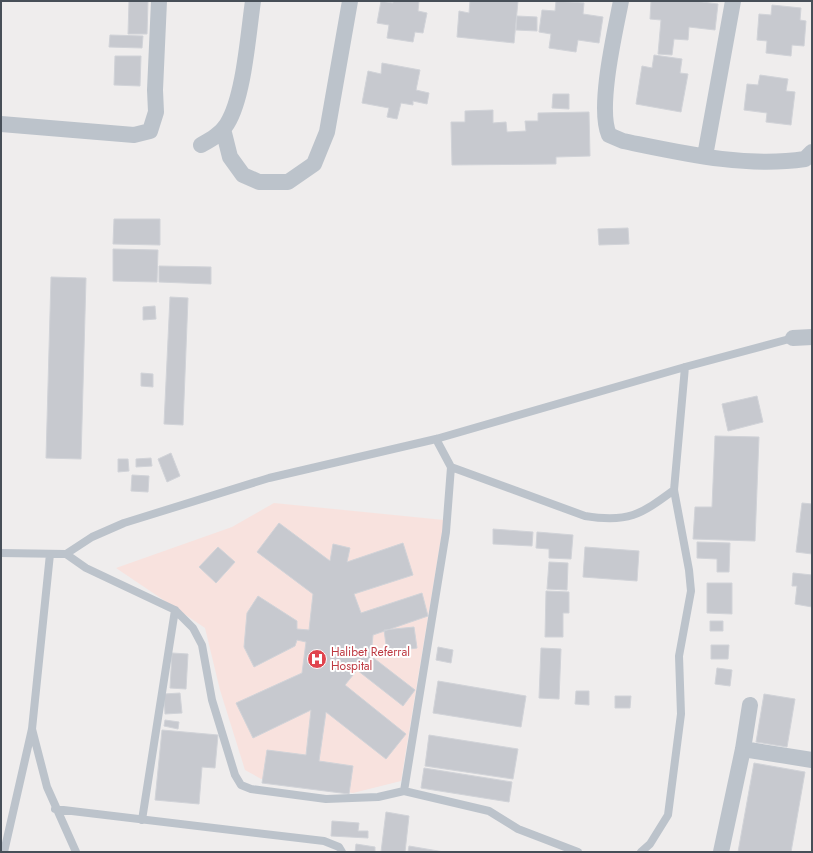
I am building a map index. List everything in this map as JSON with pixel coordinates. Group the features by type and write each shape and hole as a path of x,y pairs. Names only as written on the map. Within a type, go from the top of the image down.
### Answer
{"street":[{"path":"1,124 134,135 150,131 156,112 155,90 159,1"},
{"path":"201,146 213,139 223,128 236,108 253,1"},
{"path":"223,128 230,157 243,175 259,182 288,182 314,164 327,132 350,1"},
{"path":"621,1 608,82 605,127 609,135 623,141 728,160 787,162 805,159 812,152"},
{"path":"705,156 733,1"},
{"path":"794,338 812,337"},
{"path":"721,852 743,749 750,705"},
{"path":"743,749 812,760"}],"lane":[{"path":"1,553 66,554 92,537 124,523 269,478 436,440 685,367 794,338"},
{"path":"641,852 650,844 668,815 681,714 679,656 690,591 689,570 674,490 685,367"},
{"path":"404,791 446,532 451,467 436,440"},
{"path":"451,467 585,516 608,520 628,517 646,510 674,490"},
{"path":"4,852 32,728 50,554"},
{"path":"66,554 86,568 175,610 193,628 202,645 212,700 234,775 241,785 251,789 326,799 378,797 404,791 469,805 489,811 518,829 578,852"},
{"path":"142,820 175,610"},
{"path":"32,728 47,786 55,809 76,852"},
{"path":"55,809 324,841 339,848 342,852"}],"shaded area":[{"name":"Halibet Referral Hospital","path":"274,503 444,520 401,781 353,793 263,780 245,770 220,690 205,628 116,568 232,527"}],"building":[{"path":"129,1 148,1 147,34 128,34"},
{"path":"381,1 393,3 393,1 419,1 418,11 427,13 423,33 415,32 413,42 387,38 389,25 377,23"},
{"path":"470,1 518,1 514,43 457,37 459,11 469,13"},
{"path":"556,1 584,3 583,14 603,17 599,43 578,40 576,52 549,48 551,34 539,32 542,10 555,11"},
{"path":"651,1 694,1 718,4 715,30 689,27 688,40 674,39 672,55 658,54 661,20 650,19"},
{"path":"772,5 801,8 800,20 806,21 804,46 792,45 791,56 766,53 767,41 757,40 759,14 771,15"},
{"path":"517,16 537,17 537,31 516,30"},
{"path":"110,35 143,36 142,48 109,47"},
{"path":"654,55 682,59 680,73 688,74 681,112 636,104 642,66 652,68"},
{"path":"115,56 141,56 140,86 114,85"},
{"path":"382,63 420,70 416,90 429,93 427,104 413,101 413,105 401,103 397,119 387,117 389,108 362,103 368,71 381,74"},
{"path":"760,75 788,79 786,91 795,92 791,125 766,122 767,113 744,110 747,84 758,85"},
{"path":"553,94 569,94 569,109 552,108"},
{"path":"493,110 493,123 506,122 507,132 526,131 525,121 538,121 538,113 589,112 590,156 556,157 556,164 452,165 451,122 465,122 465,111"},
{"path":"114,219 160,219 160,245 113,244"},
{"path":"628,228 629,244 599,245 598,229"},
{"path":"113,249 158,250 157,282 113,281"},
{"path":"159,266 211,267 211,284 159,282"},
{"path":"51,277 86,278 81,459 46,458"},
{"path":"170,297 188,298 183,425 164,424"},
{"path":"155,306 156,319 143,320 143,307"},
{"path":"141,373 153,374 153,387 141,386"},
{"path":"757,396 763,422 728,431 722,404"},
{"path":"715,436 759,437 755,541 693,539 695,507 712,507"},
{"path":"171,453 180,476 167,482 158,459"},
{"path":"151,458 152,466 136,467 136,459"},
{"path":"118,459 128,459 129,471 118,472"},
{"path":"132,475 149,476 148,492 131,491"},
{"path":"802,503 812,504 812,554 796,552"},
{"name":"Halibet Referral Hospital","path":"279,523 330,561 333,544 350,548 347,562 403,543 413,575 354,594 361,613 422,593 428,616 373,635 371,656 415,690 403,706 357,670 345,685 406,734 386,759 326,712 319,761 353,766 349,794 262,783 267,750 306,755 311,710 253,738 236,703 302,673 306,642 297,640 295,646 254,667 244,647 247,613 258,596 297,621 297,629 309,630 313,594 257,552"},
{"path":"493,529 533,532 532,546 493,544"},
{"path":"537,532 573,535 571,559 549,558 549,549 536,548"},
{"path":"697,542 730,543 729,572 717,572 717,559 697,558"},
{"path":"218,547 235,562 216,583 199,567"},
{"path":"585,547 639,551 637,581 583,577"},
{"path":"549,562 568,563 567,590 547,589"},
{"path":"793,573 812,575 812,607 795,604 797,586 792,586"},
{"path":"707,583 732,583 732,614 707,613"},
{"path":"546,591 569,592 569,613 563,613 563,637 545,637"},
{"path":"710,621 723,621 723,631 710,631"},
{"path":"414,627 417,648 387,652 384,630"},
{"path":"711,645 729,645 728,659 711,659"},
{"path":"438,647 453,650 451,663 436,660"},
{"path":"541,648 561,649 559,699 539,698"},
{"path":"172,653 188,654 186,689 170,688"},
{"path":"717,668 732,670 730,686 715,684"},
{"path":"438,681 526,696 521,727 433,713"},
{"path":"576,691 589,691 589,705 575,704"},
{"path":"180,693 182,713 165,714 164,694"},
{"path":"764,694 795,699 787,747 756,742"},
{"path":"615,696 631,696 630,708 615,708"},
{"path":"165,720 179,722 178,729 164,726"},
{"path":"162,730 218,735 215,768 202,767 199,804 155,800"},
{"path":"429,735 518,749 513,779 425,766"},
{"path":"754,763 805,772 791,852 738,852"},
{"path":"424,768 512,782 509,802 421,788"},
{"path":"386,812 409,816 405,852 381,852"},
{"path":"332,821 359,823 358,831 368,831 368,838 331,836"},
{"path":"356,844 375,847 375,852 355,852"},
{"path":"409,846 444,852 408,852"}],"place":[{"name":"Halibet Referral Hospital","path":"317,659"}]}
